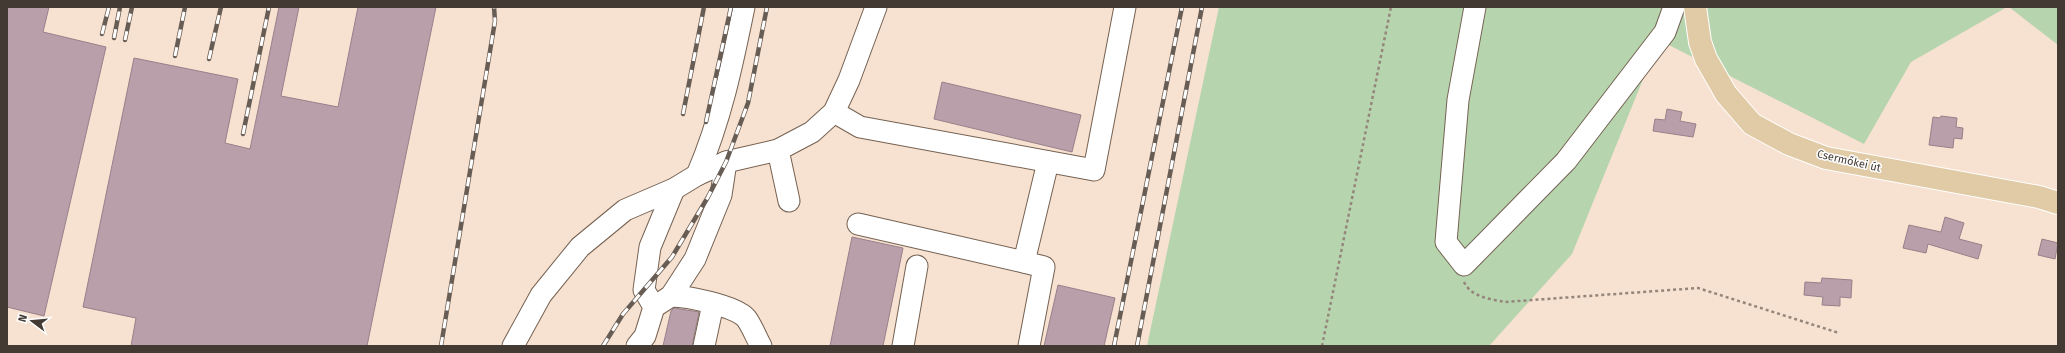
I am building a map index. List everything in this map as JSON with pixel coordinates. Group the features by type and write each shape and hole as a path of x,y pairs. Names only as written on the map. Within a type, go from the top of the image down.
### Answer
{"main road":[{"name":"Csermőkei út","path":"1695,7 1700,42 1706,59 1726,94 1752,124 1789,144 1826,158 1857,165 2039,197 2058,203"}],"street":[{"path":"697,175 712,141 723,104 744,7"},
{"path":"514,346 541,295 580,247 625,210 674,189 697,175 726,162 778,150 812,132 834,112 849,80 876,7"},
{"path":"834,112 860,127 1094,170 1125,7"},
{"path":"1476,7 1458,100 1446,242 1464,265 1566,161 1665,32 1674,7"},
{"path":"778,150 789,201"},
{"path":"637,346 645,336 662,302 695,259 721,194 726,162"},
{"path":"1024,262 1048,162"},
{"path":"662,302 644,290 650,247 674,189"},
{"path":"858,224 1044,266 1029,346"},
{"path":"903,346 918,266"},
{"path":"662,302 680,296 730,308 746,318 761,346"},
{"path":"704,346 713,304"}],"path":[{"path":"1322,346 1391,7"},
{"path":"1464,265 1462,278 1466,286 1482,297 1505,302 1698,288 1839,334"}],"green space":[{"path":"1219,7 2007,7 1911,62 1864,144 1659,40 1572,254 1489,346 1147,346"},
{"path":"2009,7 2058,7 2058,45"}],"building":[{"path":"7,7 49,7 43,32 106,47 44,316 7,307"},
{"path":"279,7 299,7 281,96 338,107 358,7 436,7 367,346 131,346 136,318 83,307 134,58 238,79 225,143 250,149"},
{"path":"942,82 1081,115 1072,152 934,119"},
{"path":"1667,109 1682,112 1680,121 1696,124 1693,137 1653,131 1655,119 1665,120"},
{"path":"1941,116 1957,118 1956,127 1963,128 1962,139 1954,138 1953,148 1929,145 1933,117 1940,118"},
{"path":"1945,217 1964,223 1959,239 1982,245 1978,259 1928,244 1926,253 1903,248 1909,225 1941,232"},
{"path":"852,237 903,248 883,346 830,346"},
{"path":"2042,239 2058,243 2055,259 2038,255"},
{"path":"1822,278 1852,280 1851,298 1840,297 1840,306 1822,305 1823,297 1804,295 1805,282 1821,283"},
{"path":"1058,285 1115,298 1104,346 1044,346"},
{"path":"674,308 699,312 692,346 663,346 671,311"}],"railway":[{"path":"102,34 109,7"},
{"path":"114,38 120,7"},
{"path":"125,40 132,7"},
{"path":"175,56 185,7"},
{"path":"209,59 221,7"},
{"path":"243,134 269,7"},
{"path":"441,346 495,21 494,7"},
{"path":"683,114 704,7"},
{"path":"706,122 731,7"},
{"path":"603,346 623,314 672,257 708,197 726,162 748,103 767,7"},
{"path":"1114,346 1182,7"},
{"path":"1137,346 1202,7"}]}
